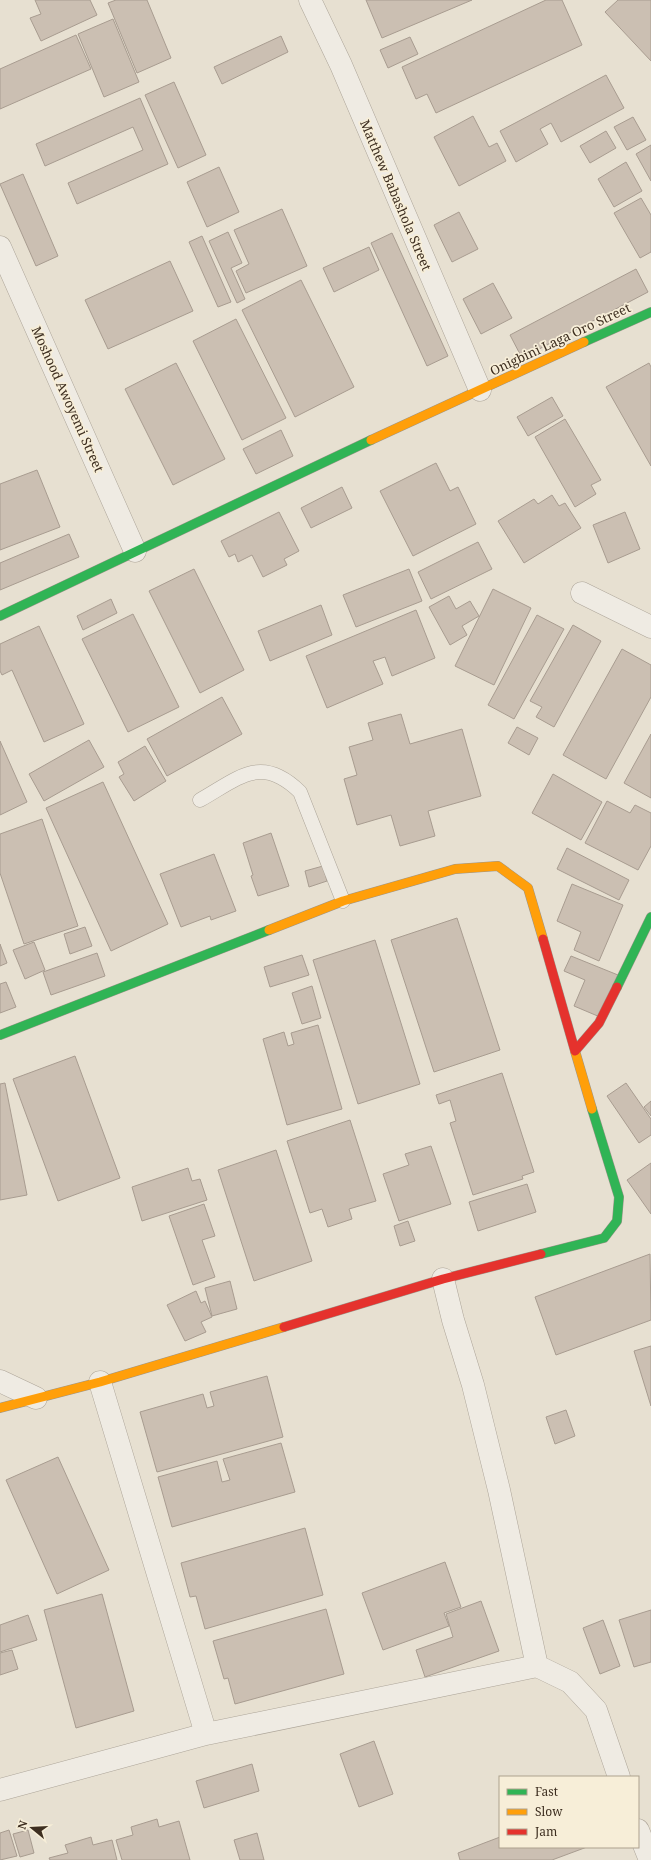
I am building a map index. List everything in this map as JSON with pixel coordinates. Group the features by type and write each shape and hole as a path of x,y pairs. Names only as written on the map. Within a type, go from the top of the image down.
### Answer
{"street":[{"name":"Matthew Babashola Street","path":"310,0 341,65 480,390"},
{"name":"Moshood Awoyemi Street","path":"0,247 135,551"},
{"name":"Onigbini Laga Oro Street","path":"0,616 135,551 651,312"},
{"path":"582,593 651,627"},
{"path":"0,1036 343,901 455,868 498,866 528,888 619,1197 617,1221 604,1238 443,1279 100,1382 0,1408"},
{"path":"575,1051 599,1023 651,917"},
{"path":"443,1279 453,1320 473,1385 499,1490 537,1666"},
{"path":"0,1381 36,1398"},
{"path":"100,1382 206,1734"},
{"path":"0,1790 206,1734 537,1666 570,1682 596,1710 619,1776"},
{"path":"639,1832 650,1860"}],"lane":[{"path":"200,800 250,772 268,772 288,780 300,792 343,901"}],"building":[{"path":"35,0 90,0 97,15 41,41 30,18 41,14"},
{"path":"116,0 147,0 171,58 137,73 108,3"},
{"path":"366,0 472,0 382,38"},
{"path":"546,0 562,0 582,45 436,113 427,94 416,99 402,67"},
{"path":"618,0 651,0 651,61 605,12"},
{"path":"113,19 139,82 104,97 78,34"},
{"path":"76,35 91,69 0,109 0,69"},
{"path":"281,36 288,52 222,84 214,67"},
{"path":"410,37 418,54 388,68 380,50"},
{"path":"606,75 624,108 561,142 551,123 540,129 548,144 516,162 500,131"},
{"path":"174,82 206,155 178,168 145,95"},
{"path":"140,98 168,164 77,204 68,183 143,150 133,127 45,166 36,144"},
{"path":"473,116 489,147 497,143 506,161 459,186 434,137"},
{"path":"633,117 646,140 627,150 614,127"},
{"path":"606,131 616,148 590,163 580,146"},
{"path":"651,145 651,181 636,154"},
{"path":"626,162 642,191 614,207 598,179"},
{"path":"219,167 239,212 207,227 187,182"},
{"path":"23,174 58,256 36,266 0,184"},
{"path":"641,198 651,215 651,252 640,258 614,213"},
{"path":"282,209 307,266 246,293 236,271 249,264 234,230"},
{"path":"459,212 478,249 452,262 434,225"},
{"path":"228,232 242,263 231,268 245,299 237,303 209,241"},
{"path":"392,233 448,356 427,366 371,243"},
{"path":"202,236 231,302 218,307 189,242"},
{"path":"369,247 379,270 334,292 323,268"},
{"path":"170,261 193,311 108,349 85,300"},
{"path":"636,269 648,292 522,358 510,335"},
{"path":"301,280 354,387 295,417 242,310"},
{"path":"493,283 512,318 481,334 463,299"},
{"path":"236,319 286,418 242,440 193,341"},
{"path":"176,363 225,459 173,485 125,389"},
{"path":"649,363 651,367 651,466 606,387"},
{"path":"552,397 563,416 528,436 517,417"},
{"path":"565,419 601,480 591,485 596,494 575,507 535,437"},
{"path":"281,430 293,456 256,474 243,449"},
{"path":"436,463 450,491 458,487 476,524 413,556 380,491"},
{"path":"37,470 60,527 0,550 0,484"},
{"path":"342,487 352,508 311,528 301,508"},
{"path":"552,495 559,506 565,503 581,528 524,563 498,521 534,499 538,504"},
{"path":"279,512 299,551 284,559 287,565 263,577 252,555 238,562 235,554 229,557 221,541"},
{"path":"625,512 640,549 608,563 593,525"},
{"path":"69,534 79,557 0,590 0,563"},
{"path":"478,542 492,569 431,599 418,572"},
{"path":"194,569 244,670 200,693 149,591"},
{"path":"409,569 422,601 356,627 343,595"},
{"path":"493,589 531,608 494,685 455,666"},
{"path":"449,596 456,609 470,601 479,616 462,626 467,635 450,645 429,607"},
{"path":"111,599 117,613 83,630 77,616"},
{"path":"321,605 332,635 270,661 258,631"},
{"path":"416,610 435,658 392,676 385,657 373,661 383,684 327,708 306,656"},
{"path":"133,614 179,707 128,732 82,639"},
{"path":"537,615 564,629 514,719 488,705"},
{"path":"573,625 601,641 554,727 536,717 542,707 530,701"},
{"path":"39,626 84,724 44,742 12,670 2,675 0,671 0,644"},
{"path":"622,649 651,665 651,697 606,779 563,755"},
{"path":"222,697 242,734 167,776 147,739"},
{"path":"401,714 410,744 462,729 481,796 428,811 435,836 400,846 391,815 357,825 344,779 357,775 349,747 373,740 368,723"},
{"path":"517,727 538,738 529,755 508,743"},
{"path":"651,734 651,798 624,783"},
{"path":"89,740 104,767 44,801 29,774"},
{"path":"0,741 27,802 0,815"},
{"path":"145,746 166,781 134,801 119,777 124,774 118,762"},
{"path":"553,774 602,802 581,840 532,813"},
{"path":"103,782 168,924 111,951 46,808"},
{"path":"607,801 630,813 635,805 651,813 651,846 638,870 585,843"},
{"path":"42,819 78,926 24,944 0,873 0,834"},
{"path":"271,833 289,886 258,896 251,876 253,875 243,843"},
{"path":"567,848 629,880 619,900 557,869"},
{"path":"214,854 236,911 211,920 210,916 181,927 160,874"},
{"path":"323,866 327,881 309,887 305,871"},
{"path":"572,884 623,905 599,961 574,950 581,932 557,921"},
{"path":"457,918 500,1050 434,1072 391,940"},
{"path":"85,927 92,946 70,954 64,934"},
{"path":"375,940 420,1084 358,1104 313,960"},
{"path":"34,942 45,970 25,979 13,950"},
{"path":"0,944 7,963 0,966"},
{"path":"97,953 105,976 51,995 43,972"},
{"path":"302,955 309,975 270,987 264,967"},
{"path":"571,956 618,975 600,1017 574,1006 585,980 564,971"},
{"path":"6,982 16,1007 0,1013 0,984"},
{"path":"312,986 321,1018 302,1024 292,993"},
{"path":"318,1025 342,1109 287,1125 263,1039 284,1032 288,1046 294,1044 291,1033"},
{"path":"75,1056 120,1178 58,1201 13,1079"},
{"path":"502,1073 534,1172 522,1176 523,1179 473,1195 450,1123 456,1121 450,1100 439,1104 436,1095"},
{"path":"5,1083 27,1195 0,1200 0,1084"},
{"path":"626,1083 651,1119 651,1135 639,1143 607,1096"},
{"path":"651,1101 651,1116 644,1107"},
{"path":"350,1120 376,1201 349,1209 352,1219 328,1227 322,1209 310,1213 287,1141"},
{"path":"431,1146 451,1204 399,1221 383,1174 409,1165 405,1154"},
{"path":"276,1150 312,1261 254,1281 218,1170"},
{"path":"651,1163 651,1214 627,1180"},
{"path":"188,1168 192,1181 200,1179 207,1200 142,1221 132,1187"},
{"path":"527,1184 536,1212 478,1231 469,1202"},
{"path":"204,1204 215,1236 202,1240 215,1277 193,1285 169,1216"},
{"path":"408,1221 415,1241 400,1246 394,1226"},
{"path":"650,1254 651,1320 556,1355 535,1297"},
{"path":"230,1281 237,1309 212,1316 205,1288"},
{"path":"196,1291 201,1303 205,1301 212,1317 201,1322 206,1332 185,1341 167,1305"},
{"path":"651,1346 651,1406 634,1351"},
{"path":"267,1376 283,1437 157,1472 140,1412 203,1394 207,1408 214,1406 210,1392"},
{"path":"566,1410 575,1436 555,1444 546,1417"},
{"path":"281,1443 295,1492 172,1527 158,1477 217,1461 222,1482 230,1480 223,1459"},
{"path":"58,1457 109,1570 57,1594 6,1480"},
{"path":"305,1528 323,1595 205,1629 196,1596 190,1597 181,1563"},
{"path":"445,1562 461,1607 444,1613 449,1626 383,1650 362,1593"},
{"path":"102,1594 134,1711 76,1728 44,1610"},
{"path":"481,1601 499,1651 425,1677 416,1650 453,1637 446,1614"},
{"path":"326,1609 344,1674 235,1704 228,1678 224,1679 213,1641"},
{"path":"651,1610 651,1662 634,1667 619,1620"},
{"path":"28,1615 37,1640 0,1652 0,1625"},
{"path":"603,1620 620,1666 600,1674 583,1628"},
{"path":"12,1650 18,1669 0,1675 0,1653"},
{"path":"374,1741 393,1794 359,1807 340,1754"},
{"path":"252,1764 259,1791 204,1808 196,1781"},
{"path":"157,1819 159,1827 179,1821 190,1860 122,1860 116,1840 133,1835 131,1827"},
{"path":"9,1830 17,1856 0,1860 0,1833"},
{"path":"28,1830 34,1853 20,1857 13,1834"},
{"path":"257,1833 264,1860 240,1860 234,1840"},
{"path":"91,1837 93,1845 112,1840 117,1860 50,1860 49,1858 68,1853 65,1845"},
{"path":"499,1837 499,1848 584,1848 552,1860 460,1860 458,1853"}],"traffic: fast":[{"path":"584,342 651,312"},
{"path":"0,616 371,440"},
{"path":"617,987 651,917"},
{"path":"0,1035 269,930"},
{"path":"541,1254 604,1238 617,1221 619,1197 592,1109"}],"traffic: slow":[{"path":"371,440 584,342"},
{"path":"269,930 343,901 455,869 498,866 528,888 543,939"},
{"path":"575,1051 592,1109"},
{"path":"0,1408 100,1382 284,1327"}],"traffic: jam":[{"path":"543,939 575,1051 599,1023 617,987"},
{"path":"284,1327 443,1279 541,1254"}]}
